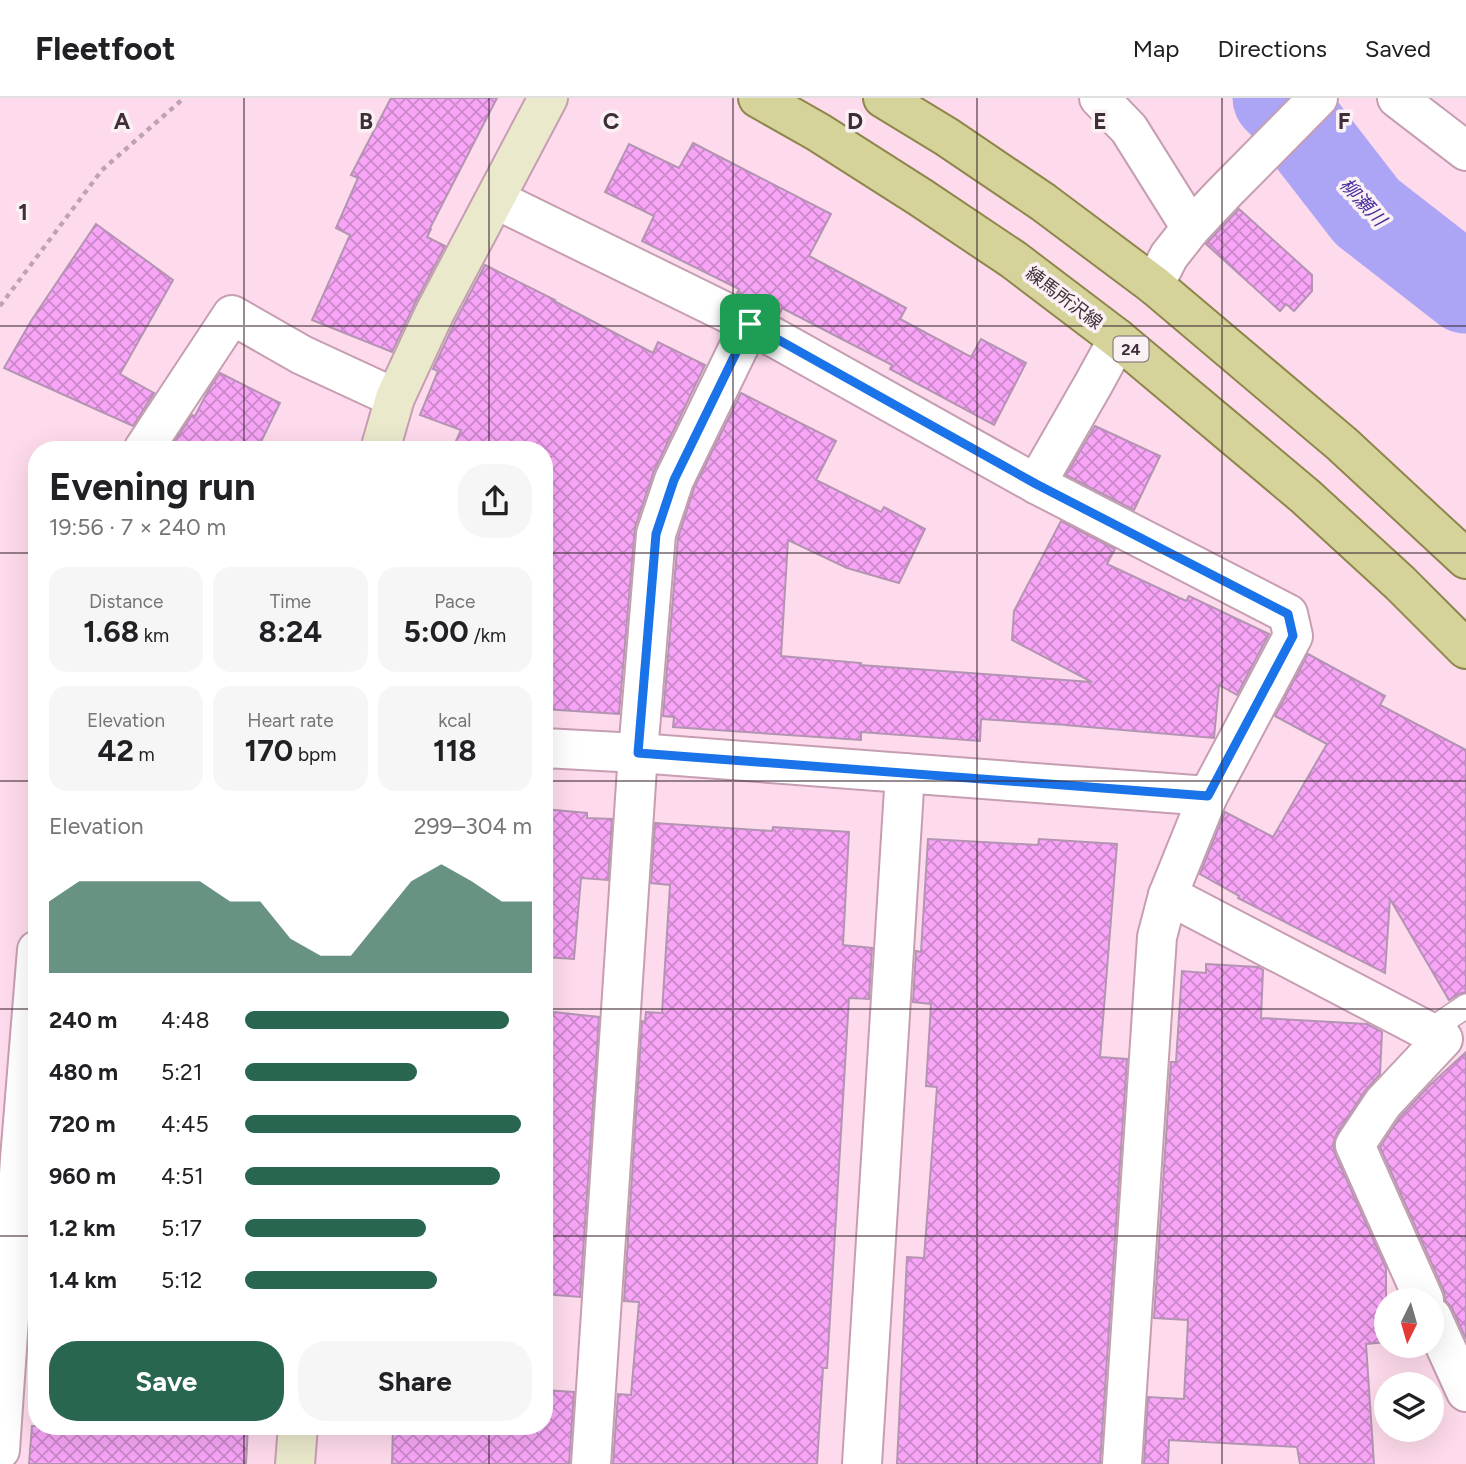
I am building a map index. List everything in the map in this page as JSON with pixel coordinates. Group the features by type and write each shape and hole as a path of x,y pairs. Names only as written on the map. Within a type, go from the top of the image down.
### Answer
{"main road":[{"name":"練馬所沢線","path":"758,98 818,132 931,204 1014,260 1118,339 1305,496 1400,583 1466,649"},
{"path":"883,98 947,136 1043,202 1154,285 1342,444 1466,559"}],"street":[{"path":"383,441 395,398 434,314 548,98"},
{"path":"1099,98 1129,129 1191,228"},
{"path":"1154,285 1169,256 1191,228 1318,98"},
{"path":"1397,98 1466,151"},
{"path":"495,199 750,324 1036,484 1288,614 1293,636 1208,796 1168,895 1157,937 1122,1464"},
{"path":"149,441 232,315 302,355 395,398"},
{"path":"591,1464 638,753 656,534 674,480 750,324"},
{"path":"1036,484 1118,339"},
{"path":"553,748 1208,796"},
{"path":"862,1464 905,772"},
{"path":"1168,895 1446,1043 1383,1103 1355,1145 1419,1288"},
{"path":"0,1450 10,1158 28,1019"},
{"path":"1444,1343 1466,1392"},
{"path":"295,1464 297,1435"}],"lane":[{"path":"1446,1043 1466,1006"}],"path":[{"path":"0,306 102,170 184,98"}],"building":[{"path":"391,98 497,98 430,228 427,237 445,246 392,352 312,320 350,235 336,228 358,178 351,175"},
{"path":"693,143 831,214 809,256 906,308 900,319 971,357 981,339 1026,363 994,425 890,369 892,365 782,308 779,315 737,293 739,289 642,241 654,216 605,192 629,144 679,168"},
{"path":"1239,209 1312,275 1312,291 1294,311 1286,304 1280,311 1206,244"},
{"path":"96,224 173,280 120,374 154,393 133,426 4,368 31,321"},
{"path":"485,265 653,353 658,342 705,365 654,471 635,527 619,714 553,710 553,441 456,441 461,430 420,415 438,371 433,369"},
{"path":"220,373 280,403 261,441 175,441 192,415 195,416"},
{"path":"741,393 836,441 816,480 881,512 884,507 925,529 899,583 847,568 788,540 781,656 861,663 860,665 1092,682 1012,640 1014,611 1061,521 1115,549 1107,564 1186,601 1189,596 1269,634 1237,695 1219,685 1214,738 981,719 980,741 861,732 861,740 673,727 674,717 663,716 678,538 694,488"},
{"path":"1095,426 1160,456 1134,510 1066,475"},
{"path":"1308,654 1385,696 1380,705 1466,750 1466,992 1449,1000 1390,899 1385,973 1238,898 1239,896 1200,874 1225,812 1273,837 1327,744 1275,716"},
{"path":"553,810 587,813 587,818 612,819 608,880 581,878 574,959 553,958"},
{"path":"655,823 772,831 773,827 849,832 843,945 872,948 869,999 849,998 827,1368 823,1368 817,1464 613,1464 618,1394 631,1395 639,1302 624,1301 642,1021 645,1022 646,1012 662,1013 670,885 651,883"},
{"path":"928,839 1038,845 1039,839 1117,844 1100,1057 1127,1059 1100,1464 897,1464 907,1257 924,1258 937,1087 926,1086 931,1004 913,1002 916,951 921,952"},
{"path":"1206,964 1258,967 1263,970 1261,1018 1367,1024 1382,1032 1380,1074 1365,1091 1337,1133 1333,1144 1386,1268 1386,1288 1374,1288 1374,1343 1366,1344 1374,1464 1300,1464 1297,1447 1169,1440 1168,1464 1144,1464 1148,1397 1184,1399 1188,1320 1154,1318 1171,1062 1176,1062 1182,971 1206,973"},
{"path":"553,1012 599,1017 580,1297 553,1295"},
{"path":"1466,1052 1466,1339 1452,1308 1445,1300 1444,1288 1380,1147 1400,1117"},
{"path":"553,1391 574,1392 569,1464 392,1464 393,1435 553,1435"},
{"path":"31,1435 248,1435 246,1464 29,1464"}],"waterway":[{"name":"柳瀬川","path":"1277,98 1367,212 1466,289"}],"route":[{"path":"750,324 1036,484 1288,614 1293,636 1208,796 638,753 656,534 674,480 750,324"}]}
